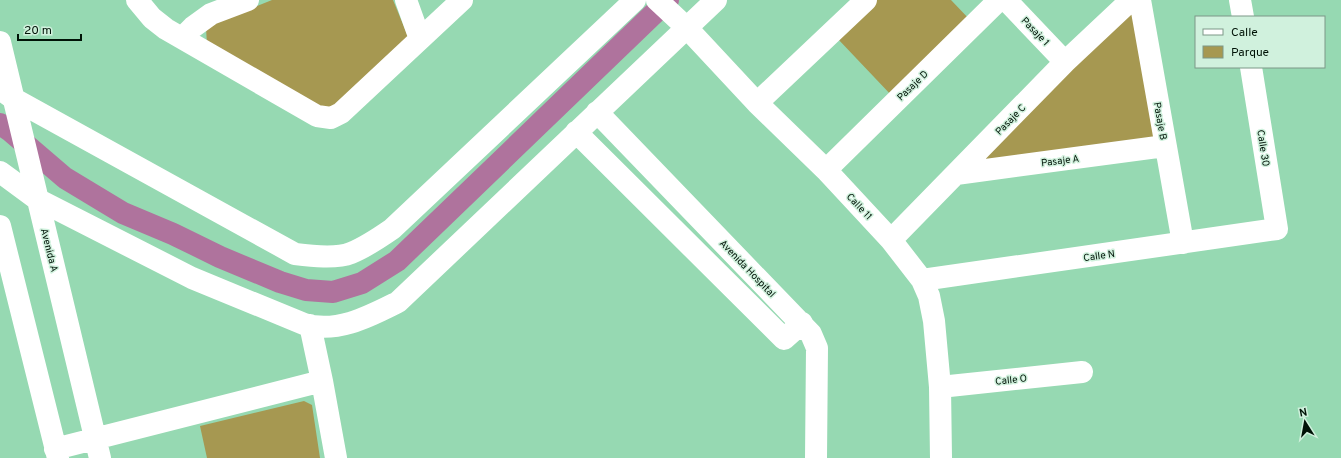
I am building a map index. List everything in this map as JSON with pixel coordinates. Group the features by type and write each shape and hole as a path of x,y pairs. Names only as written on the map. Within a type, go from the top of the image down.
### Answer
{"street":[{"path":"137,0 152,18 166,29 317,116 331,118 341,113 462,0"},
{"path":"182,38 193,27 211,14 248,0"},
{"path":"406,0 420,39"},
{"path":"7,94 215,211 295,254 320,256 350,254 370,244 392,229 635,0"},
{"path":"0,172 37,200 192,278 310,325 322,327 337,325 365,318 398,302 716,0"},
{"path":"758,103 866,0"},
{"name":"Pasaje D","path":"826,170 999,0"},
{"name":"Pasaje 1","path":"1006,0 1066,62"},
{"name":"Pasaje C","path":"891,240 1066,62 1131,0"},
{"name":"Pasaje B","path":"1140,0 1183,243"},
{"path":"1240,0 1243,16"},
{"name":"Calle 11","path":"660,3 687,28 758,103 826,170 891,240 922,280 929,296 934,321 940,387 941,458"},
{"name":"Avenida A","path":"0,42 7,94 24,142 98,448"},
{"name":"Calle 30","path":"1251,68 1277,229"},
{"name":"Avenida Hospital","path":"597,112 811,334 817,348 816,458"},
{"path":"576,132 784,339 802,323"},
{"name":"Pasaje A","path":"956,174 1165,146"},
{"path":"0,226 57,453 98,448 322,381"},
{"name":"Calle N","path":"922,280 1277,229"},
{"path":"310,325 336,458"},
{"name":"Calle O","path":"940,387 1082,372"}],"green space":[{"path":"272,0 393,0 409,39 328,113 207,45 206,27"},
{"path":"877,0 951,0 972,22 893,97 837,38"},
{"path":"1136,0 1159,144 961,167"},
{"path":"304,401 312,405 320,458 207,458 200,426"}],"waterway":[{"path":"0,124 65,178 123,213 173,234 220,257 280,282 306,290 333,292 362,283 397,261 668,0"}]}
